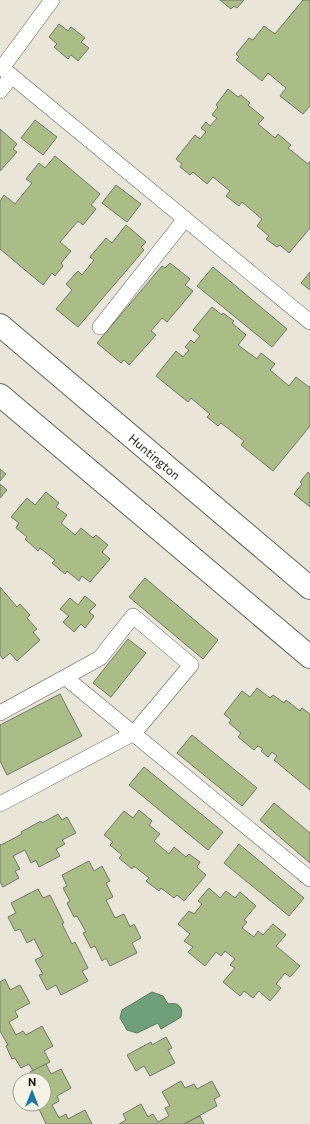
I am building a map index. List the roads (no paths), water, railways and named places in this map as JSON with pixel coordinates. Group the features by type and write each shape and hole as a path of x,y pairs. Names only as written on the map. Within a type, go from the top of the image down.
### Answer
{"street":[{"name":"Huntington","path":"0,325 310,588"},
{"path":"0,396 310,657"}],"lane":[{"path":"52,0 2,68 310,322"},
{"path":"0,91 12,76"},
{"path":"100,326 185,219"},
{"path":"0,713 100,658 133,616 191,665 134,733 0,804"},
{"path":"66,678 310,880"}]}
